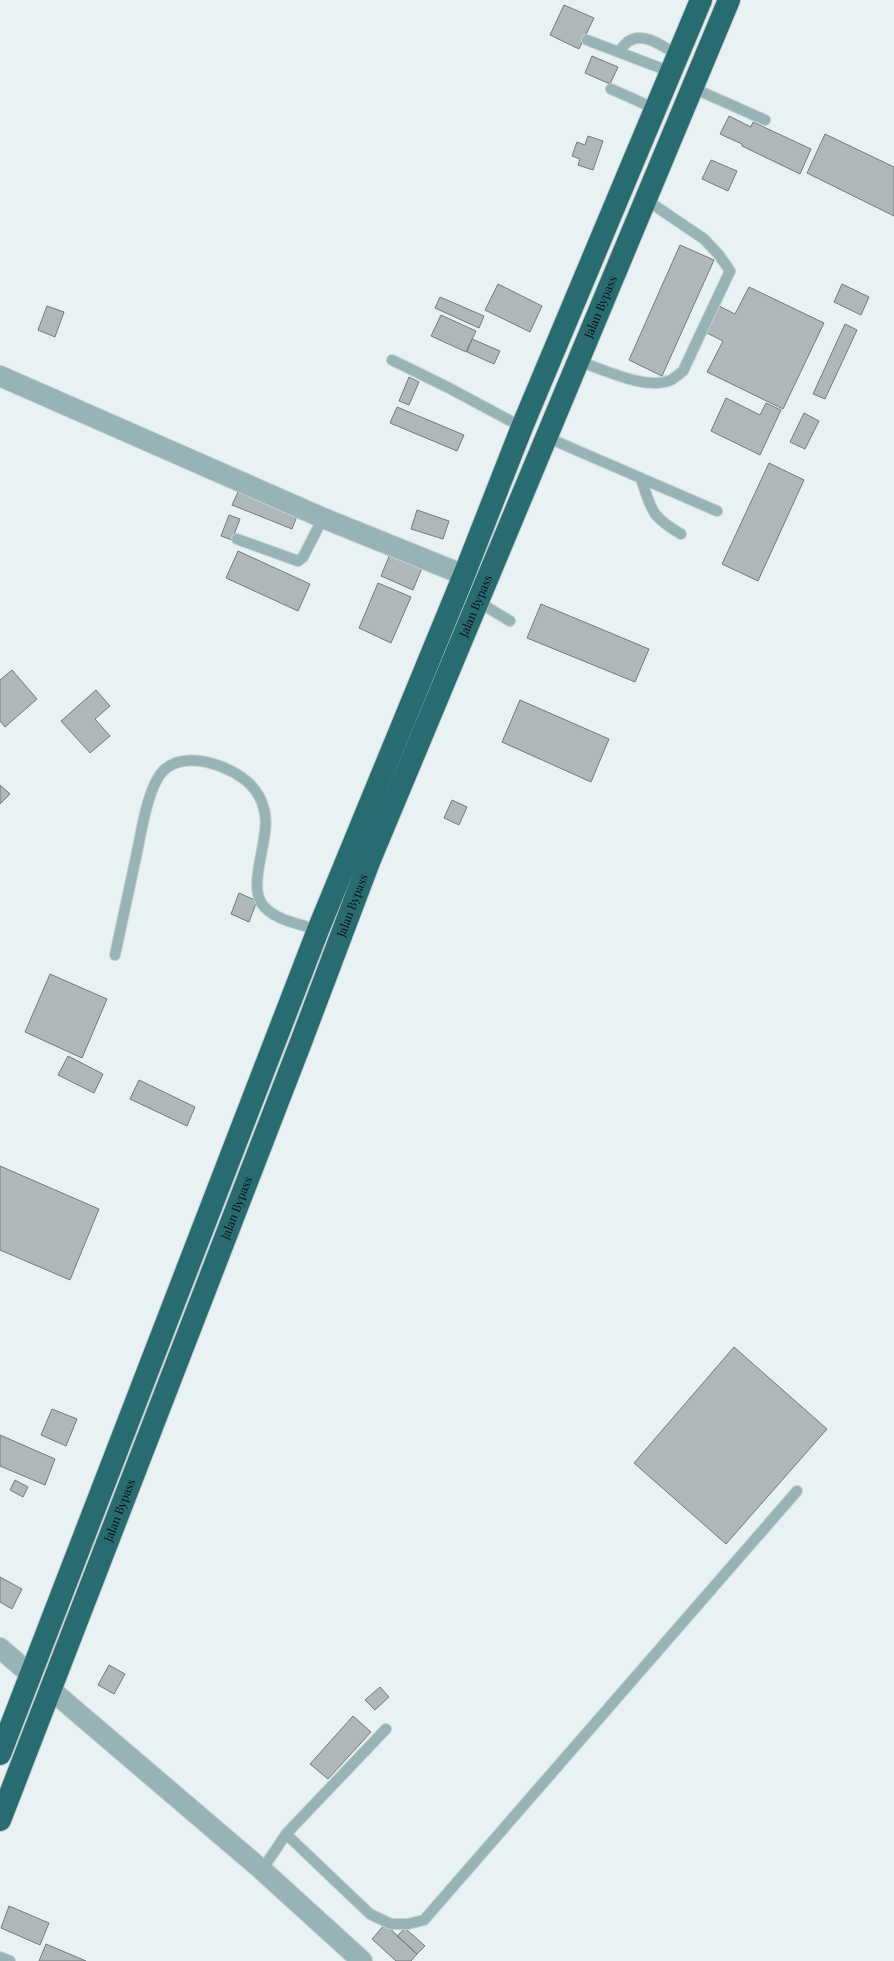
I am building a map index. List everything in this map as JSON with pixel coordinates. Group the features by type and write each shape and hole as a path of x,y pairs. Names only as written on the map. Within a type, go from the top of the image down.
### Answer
{"highway":[{"name":"Jalan Bypass","path":"0,1754 318,930 464,575 522,427 701,0"},
{"name":"Jalan Bypass","path":"0,1820 301,1042 369,862 644,199 693,88 729,0"},
{"path":"573,307 596,317"}],"street":[{"path":"0,376 324,518 464,575"},
{"path":"0,1648 31,1675"},
{"path":"50,1689 262,1870 362,1961"}],"lane":[{"path":"618,52 630,40 641,37 655,42 674,64"},
{"path":"587,40 618,52 674,64"},
{"path":"693,88 765,120"},
{"path":"611,89 656,109"},
{"path":"578,361 645,383 660,383 672,380 683,371 730,271 719,255 704,239 644,199"},
{"path":"392,360 449,388 522,427"},
{"path":"546,437 717,511"},
{"path":"641,479 657,518 663,524 681,534"},
{"path":"237,539 298,561 303,557 324,518"},
{"path":"477,601 510,621"},
{"path":"115,955 150,796 163,772 178,762 195,761 216,765 242,776 257,793 264,809 265,834 256,888 262,903 272,914 318,930"},
{"path":"286,1834 370,1914 391,1924 408,1924 424,1920 797,1491"},
{"path":"262,1870 286,1834 386,1729"},
{"path":"0,1957 10,1961"}],"building":[{"path":"564,5 594,18 579,49 550,35"},
{"path":"592,56 618,67 610,84 585,73"},
{"path":"729,116 751,127 753,122 811,149 800,174 720,134"},
{"path":"825,134 894,167 894,216 807,173"},
{"path":"588,136 603,141 593,170 578,165 580,159 572,156 577,142 585,145"},
{"path":"711,160 737,171 728,191 702,179"},
{"path":"680,245 714,260 662,376 629,360"},
{"path":"498,284 542,306 530,332 485,310"},
{"path":"842,284 869,297 861,315 834,302"},
{"path":"749,287 824,323 783,409 707,372 723,341 705,332 717,305 735,314"},
{"path":"440,297 484,316 479,328 435,308"},
{"path":"47,306 64,312 55,337 38,330"},
{"path":"441,315 476,331 466,352 431,336"},
{"path":"845,324 857,330 825,399 813,394"},
{"path":"472,339 500,351 494,364 467,352"},
{"path":"409,377 419,382 409,405 399,401"},
{"path":"726,398 760,415 766,403 781,410 760,455 711,431"},
{"path":"397,407 464,435 457,451 390,423"},
{"path":"804,413 819,421 805,449 790,442"},
{"path":"769,463 804,480 758,581 722,564"},
{"path":"238,492 297,516 292,529 232,505"},
{"path":"417,510 449,521 443,539 411,529"},
{"path":"229,515 240,519 232,540 221,536"},
{"path":"238,551 310,584 298,611 226,578"},
{"path":"390,554 422,568 413,590 381,576"},
{"path":"378,583 411,597 391,643 359,628"},
{"path":"541,604 649,649 635,682 527,638"},
{"path":"12,670 37,699 5,727 0,721 0,680"},
{"path":"96,690 110,706 95,719 110,736 90,753 61,721"},
{"path":"520,700 609,739 591,782 502,742"},
{"path":"0,785 10,794 0,804"},
{"path":"452,800 467,807 459,825 444,818"},
{"path":"239,893 257,901 249,922 231,914"},
{"path":"50,974 107,999 82,1058 25,1032"},
{"path":"68,1056 103,1074 94,1093 58,1075"},
{"path":"139,1080 195,1107 187,1126 130,1099"},
{"path":"0,1166 99,1209 70,1280 0,1250"},
{"path":"734,1347 827,1429 726,1544 634,1463"},
{"path":"52,1409 77,1419 66,1446 41,1435"},
{"path":"0,1435 55,1459 45,1485 0,1466"},
{"path":"15,1480 28,1487 23,1497 10,1490"},
{"path":"0,1577 22,1589 12,1609 0,1602"},
{"path":"109,1665 125,1674 114,1694 98,1685"},
{"path":"380,1687 389,1697 375,1710 365,1700"},
{"path":"353,1716 371,1732 328,1779 310,1764"},
{"path":"9,1906 49,1923 40,1945 1,1928"},
{"path":"385,1924 417,1954 411,1961 396,1961 372,1939"},
{"path":"405,1928 425,1946 417,1954 397,1936"},
{"path":"46,1944 86,1961 39,1961"}]}
